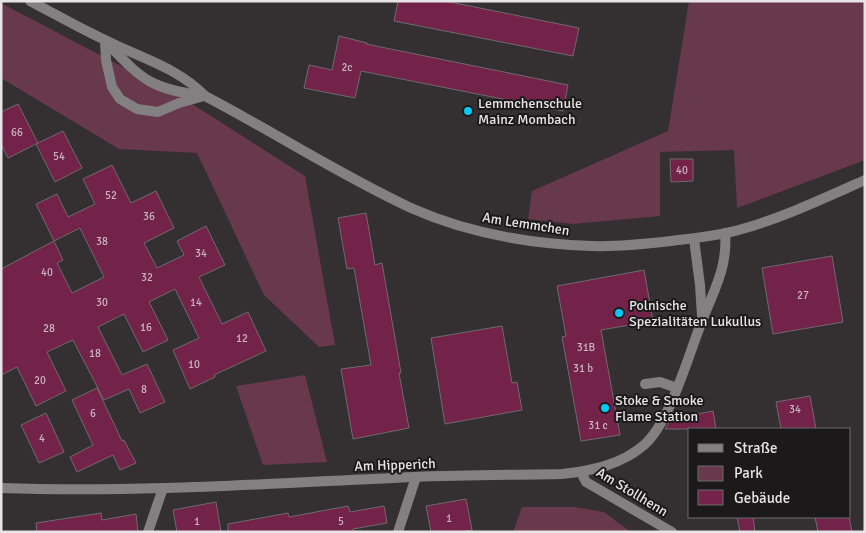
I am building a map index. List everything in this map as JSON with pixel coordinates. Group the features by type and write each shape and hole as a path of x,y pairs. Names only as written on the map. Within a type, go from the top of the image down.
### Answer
{"street":[{"name":"Am Lemmchen","path":"30,1 105,41 144,58 194,84 205,96 344,174 412,208 472,229 542,242 592,246 628,245 694,238 742,229 865,180"},
{"name":"Am Lemmchen","path":"105,41 136,73 151,84 176,92 205,96"},
{"path":"105,41 106,60 112,87 120,99 137,109 158,112 179,103 205,96"},
{"name":"Am Hipperich","path":"1,488 58,490 163,488 416,477 562,474 581,472 608,465 625,458 644,445 656,429 677,388 721,273 726,242 725,233"},
{"name":"Am Hipperich","path":"694,238 702,320"},
{"path":"645,384 660,382 677,388"},
{"name":"Am Stollhenn","path":"581,472 586,482 672,532"},
{"path":"398,532 416,477"},
{"path":"148,532 163,488"}],"green space":[{"path":"689,1 865,1 865,160 737,208 734,150 660,152 660,216 573,224 528,219 532,191 668,131"},
{"path":"1,3 189,102 305,176 335,345 319,347 264,295 197,153 119,149 1,78"},
{"path":"305,375 327,462 263,465 236,386"},
{"path":"522,507 575,507 604,512 631,532 513,532"}],"building":[{"path":"398,1 445,1 579,28 573,56 394,21"},
{"path":"339,36 366,44 568,85 563,111 361,71 355,98 304,88 309,65 332,70"},
{"path":"18,104 38,143 8,158 1,144 1,112"},
{"path":"63,131 82,168 55,182 36,144"},
{"path":"670,159 693,159 693,181 671,182"},
{"path":"112,165 131,203 156,191 174,228 144,243 157,268 184,255 177,241 206,226 225,265 199,277 222,324 248,312 266,351 214,375 215,377 190,389 173,350 199,338 175,289 149,302 168,340 143,352 124,314 98,327 122,375 147,364 165,402 140,413 129,389 104,400 73,340 47,352 66,391 36,406 17,367 1,375 1,269 54,241 36,204 57,194 68,217 95,204 83,179","holes":["80,228 104,277 72,293 57,263 63,260 54,241"]},
{"path":"366,213 375,265 382,263 409,428 353,439 341,369 371,365 354,268 347,269 338,218"},
{"path":"832,256 843,322 773,334 762,268"},
{"path":"644,270 653,321 601,330 620,435 581,441 562,337 566,336 557,286"},
{"path":"502,326 512,383 517,382 522,410 445,424 431,338"},
{"path":"97,388 122,441 124,440 136,463 120,470 113,455 77,472 70,457 93,445 72,400"},
{"path":"810,396 816,428 781,428 776,402"},
{"path":"713,411 716,428 665,429 671,419"},
{"path":"46,413 64,452 39,463 21,425"},
{"path":"466,499 472,530 431,532 426,506"},
{"path":"216,502 221,532 177,532 173,510"},
{"path":"348,506 350,512 384,506 387,523 353,529 353,532 228,532 228,524 288,513 289,517"},
{"path":"101,513 102,520 136,514 138,532 37,532 36,523"},
{"path":"737,518 753,518 755,532 740,532"},
{"path":"815,518 849,518 852,532 818,532"}],"place":[{"name":"Lemmchenschule Mainz Mombach","path":"468,111"},
{"name":"Polnische Spezialitäten Lukullus","path":"619,313"},
{"name":"Stoke & Smoke Flame Station","path":"605,408"}]}
